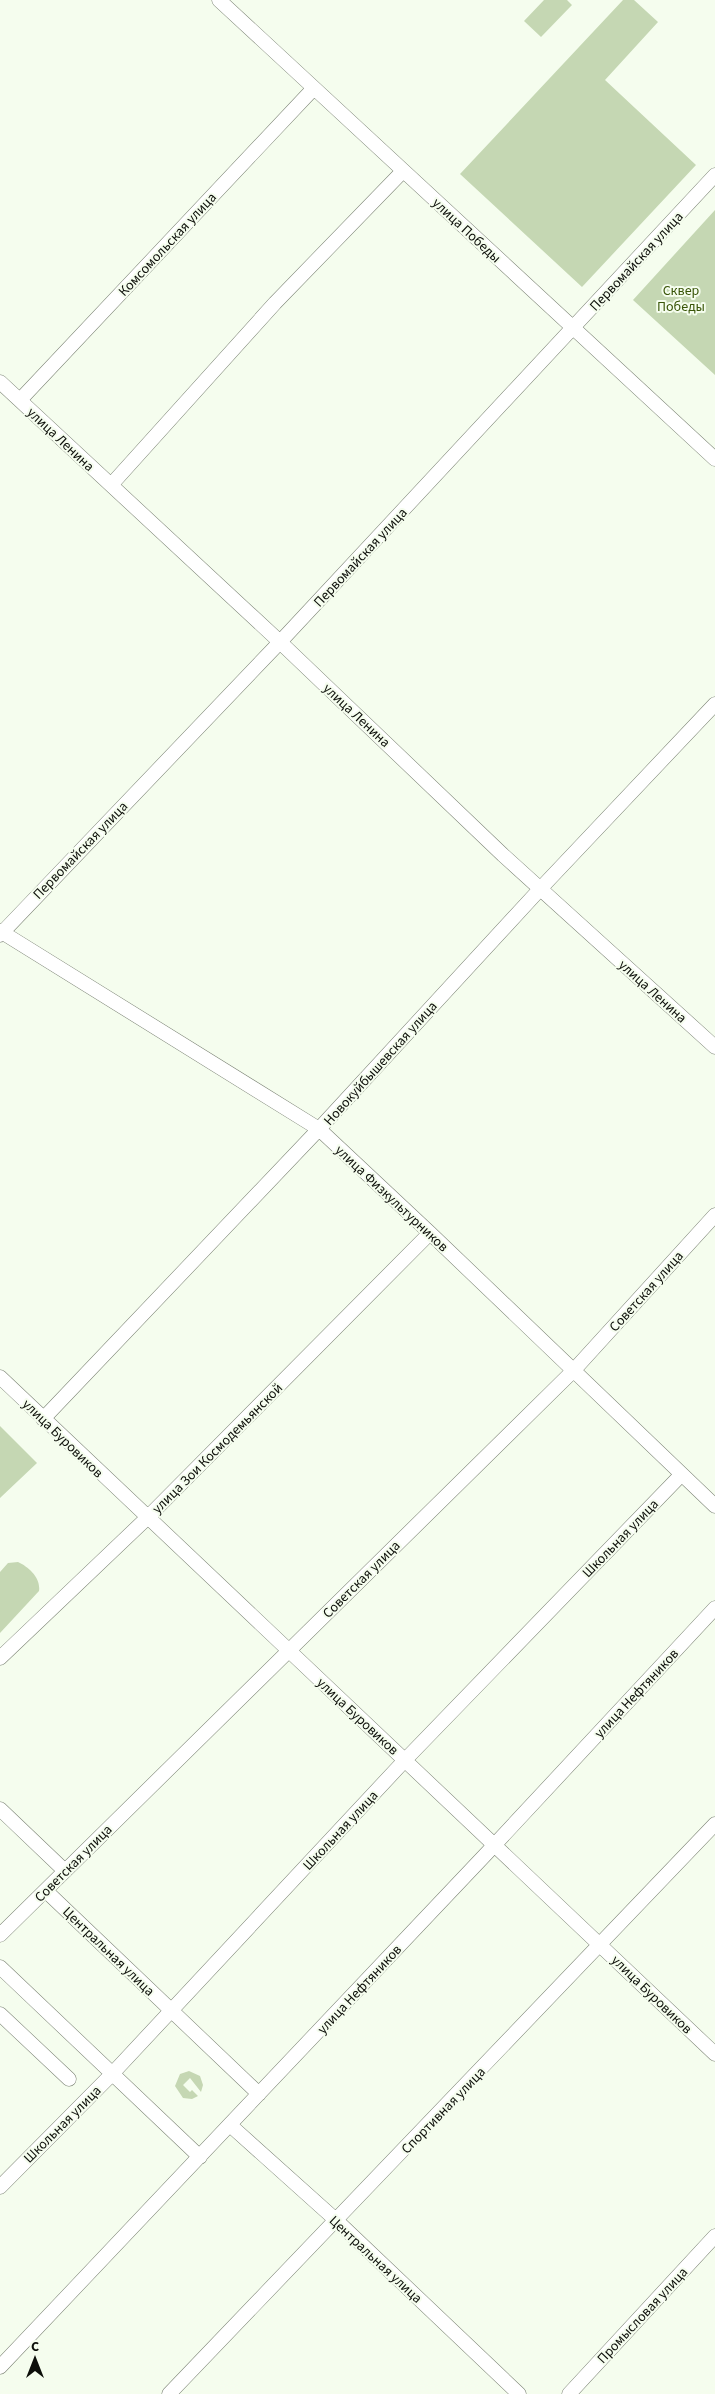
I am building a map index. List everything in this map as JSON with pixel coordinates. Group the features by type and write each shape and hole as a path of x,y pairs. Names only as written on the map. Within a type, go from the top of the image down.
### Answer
{"street":[{"name":"улица Победы","path":"219,0 715,458"},
{"name":"Комсомольская улица","path":"20,400 314,88"},
{"path":"111,485 275,303 403,171"},
{"name":"Первомайская улица","path":"1,932 280,642 715,175"},
{"name":"улица Ленина","path":"0,382 280,642 503,855 715,1047"},
{"name":"Новокуйбышевская улица","path":"43,1419 319,1129 541,888 715,704"},
{"name":"улица Физкультурников","path":"1,932 319,1129 715,1506"},
{"name":"Советская улица","path":"0,1935 574,1370 715,1215"},
{"name":"улица Зои Космодемьянской","path":"0,1658 147,1518 430,1233"},
{"name":"улица Буровиков","path":"0,1377 715,2054"},
{"name":"Школьная улица","path":"0,2187 112,2074 405,1760 682,1475"},
{"name":"улица Нефтяников","path":"0,2367 496,1845 715,1608"},
{"path":"0,1809 65,1871"},
{"name":"Спортивная улица","path":"169,2394 337,2221 715,1824"},
{"name":"Центральная улица","path":"46,1891 259,2094"},
{"path":"0,1967 200,2157"},
{"path":"0,2014 69,2079"},
{"name":"Центральная улица","path":"230,2125 337,2221 520,2394"},
{"name":"Промысловая улица","path":"569,2394 715,2236"}],"green space":[{"path":"544,0 567,0 572,5 541,37 524,21"},
{"path":"623,0 634,0 658,22 605,80 696,165 582,287 460,174"},
{"name":"Сквер Победы","path":"715,210 715,375 633,300"},
{"path":"0,1426 37,1463 0,1498"},
{"path":"18,1562 36,1577 39,1591 0,1633 0,1572 8,1563"},
{"path":"189,2071 200,2076 203,2085 201,2092 190,2078 183,2085 190,2092 192,2090 198,2096 192,2099 183,2098 175,2086 180,2074"}]}
